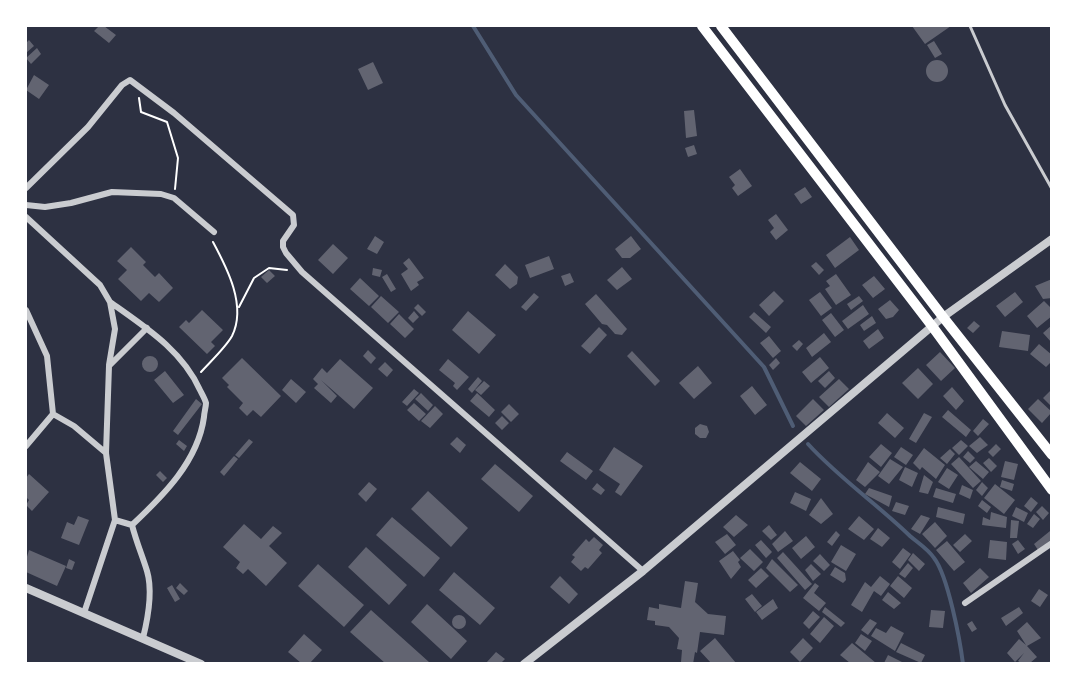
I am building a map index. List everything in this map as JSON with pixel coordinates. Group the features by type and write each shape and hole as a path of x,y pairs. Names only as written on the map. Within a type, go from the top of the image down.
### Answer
{"main road":[{"path":"702,26 932,326 1052,490"},
{"path":"722,26 944,317 1052,454"}],"street":[{"path":"26,188 88,128 122,85 130,80 174,113 293,215 294,225 283,247 285,254 302,272 643,571"},
{"path":"26,205 54,205 112,192 160,194 174,198 214,232"},
{"path":"26,217 100,285 110,302 115,329 109,366 105,453 114,520 84,613"},
{"path":"524,663 643,571 932,326 1052,239"},
{"path":"110,302 147,328 180,358 195,378 206,403 202,428 191,459 155,504 132,525"},
{"path":"26,310 47,356 53,414 26,446"},
{"path":"109,366 147,328"},
{"path":"53,414 75,426 105,453"},
{"path":"114,520 132,525"},
{"path":"132,525 148,573 148,602 142,638"},
{"path":"965,603 1052,543"},
{"path":"26,588 201,663"}],"lane":[{"path":"970,26 1005,105 1052,189"}],"path":[{"path":"138,85 141,112 167,122 178,158 174,198"},
{"path":"213,241 224,263 238,310"},
{"path":"195,378 232,336 238,310 254,278 269,268 302,272"}],"building":[{"path":"99,26 104,26 116,35 109,43 94,31"},
{"path":"912,26 951,26 925,44"},
{"path":"29,40 34,46 26,53 26,43"},
{"path":"934,41 942,54 935,58 927,45"},
{"path":"37,48 41,54 31,64 26,58"},
{"path":"937,60 945,63 948,71 945,79 937,82 929,79 926,71 929,63"},
{"path":"373,62 383,83 368,90 358,69"},
{"path":"34,75 49,85 39,99 26,90"},
{"path":"694,110 697,136 686,138 684,111"},
{"path":"694,145 697,154 688,157 685,148"},
{"path":"740,169 752,186 738,196 732,188 735,185 729,177"},
{"path":"805,187 812,197 801,204 794,194"},
{"path":"776,214 788,230 776,240 770,232 774,228 768,220"},
{"path":"375,236 384,242 377,254 367,249"},
{"path":"631,236 641,249 630,258 622,258 615,249"},
{"path":"850,237 859,250 835,268 826,255"},
{"path":"333,244 348,258 333,274 318,260"},
{"path":"131,247 146,262 143,265 155,277 159,273 173,288 159,302 149,293 141,301 118,279 127,270 117,261"},
{"path":"549,256 554,269 530,278 525,265"},
{"path":"409,258 424,278 417,282 419,285 411,291 401,274 408,269 403,263"},
{"path":"816,262 824,270 819,275 811,266"},
{"path":"505,264 518,277 517,284 510,289 495,275"},
{"path":"622,267 632,279 617,290 607,280"},
{"path":"373,268 382,270 380,277 372,275"},
{"path":"269,270 275,276 267,283 261,277"},
{"path":"570,273 574,282 565,286 561,276"},
{"path":"387,274 396,289 391,292 382,277"},
{"path":"836,274 851,295 836,305 825,289 830,286 826,281"},
{"path":"874,276 885,289 873,298 862,285"},
{"path":"360,278 379,296 369,306 350,289"},
{"path":"1052,279 1052,298 1043,299 1035,286"},
{"path":"774,291 784,301 769,316 759,305"},
{"path":"820,292 832,308 821,316 809,300"},
{"path":"1015,292 1023,302 1005,317 996,306"},
{"path":"534,293 539,297 526,311 521,307"},
{"path":"596,294 627,329 622,335 615,334 607,325 602,324 585,304"},
{"path":"381,296 399,312 388,323 371,307"},
{"path":"859,296 863,301 851,310 847,304"},
{"path":"890,300 899,310 893,317 886,319 878,309"},
{"path":"1044,301 1052,309 1052,316 1037,328 1027,316"},
{"path":"418,304 426,312 422,316 414,308"},
{"path":"863,305 869,314 848,329 842,321"},
{"path":"202,310 223,330 211,342 215,346 207,354 179,327 186,320 189,323"},
{"path":"414,311 419,317 413,323 408,318"},
{"path":"468,311 496,335 479,354 452,330"},
{"path":"754,312 771,327 766,333 749,317"},
{"path":"831,313 844,330 835,337 822,320"},
{"path":"399,314 414,329 405,338 390,324"},
{"path":"872,316 876,323 864,331 860,325"},
{"path":"974,321 980,326 973,333 967,328"},
{"path":"1052,325 1052,343 1043,333"},
{"path":"599,327 607,335 590,354 581,346"},
{"path":"878,329 884,338 869,349 863,341"},
{"path":"1002,331 1030,335 1028,351 999,347"},
{"path":"824,333 831,342 812,357 806,348"},
{"path":"769,336 781,351 773,358 760,343"},
{"path":"799,340 803,344 797,351 792,346"},
{"path":"1039,344 1052,355 1052,361 1046,367 1030,354"},
{"path":"368,350 376,358 371,364 363,356"},
{"path":"632,351 660,381 655,386 627,356"},
{"path":"940,352 955,368 941,381 926,365"},
{"path":"150,356 156,358 158,364 156,370 150,372 144,370 142,364 144,358"},
{"path":"820,357 829,368 811,383 802,372"},
{"path":"242,358 281,396 261,417 253,410 247,416 239,408 243,403 227,387 229,385 222,378"},
{"path":"776,358 780,363 773,370 769,365"},
{"path":"340,359 373,388 354,409 321,380 337,396 331,403 314,388 318,384 313,379 322,368 327,373"},
{"path":"448,359 469,377 457,390 453,386 455,383 439,370"},
{"path":"385,362 393,370 387,377 378,369"},
{"path":"698,366 712,383 694,399 679,383"},
{"path":"918,368 933,384 918,399 902,383"},
{"path":"165,371 184,395 173,403 154,380"},
{"path":"829,371 835,378 825,388 818,381"},
{"path":"478,377 482,381 472,393 468,389"},
{"path":"291,379 306,392 296,403 282,390"},
{"path":"839,379 849,389 829,407 819,397"},
{"path":"484,381 490,386 481,395 475,390"},
{"path":"752,386 767,405 755,415 740,396"},
{"path":"952,387 964,401 956,410 943,396"},
{"path":"414,389 419,393 407,406 402,402"},
{"path":"1052,389 1052,407 1043,398"},
{"path":"421,393 433,405 428,411 415,399"},
{"path":"477,393 495,410 489,417 470,401"},
{"path":"196,399 202,404 178,435 173,431"},
{"path":"813,399 824,410 806,426 796,416"},
{"path":"1038,399 1052,412 1042,423 1028,409"},
{"path":"414,403 426,414 419,421 407,410"},
{"path":"509,404 519,414 511,422 501,412"},
{"path":"435,406 443,414 430,428 421,421"},
{"path":"948,410 971,430 966,437 942,417"},
{"path":"887,413 904,428 895,438 878,423"},
{"path":"924,413 932,417 916,443 909,439"},
{"path":"502,416 509,423 502,430 495,423"},
{"path":"983,419 989,424 978,436 973,431"},
{"path":"700,424 707,426 709,432 706,438 700,438 695,434 695,428"},
{"path":"457,437 466,445 460,453 450,444"},
{"path":"980,437 988,445 977,453 969,446"},
{"path":"249,439 253,442 239,458 235,455"},
{"path":"179,440 187,446 184,451 176,444"},
{"path":"961,440 968,446 959,455 952,448"},
{"path":"881,444 892,453 881,467 869,457"},
{"path":"996,444 1001,449 993,457 988,452"},
{"path":"614,447 643,466 621,496 615,492 620,484 599,470"},
{"path":"901,447 913,455 906,465 894,457"},
{"path":"924,448 945,465 936,479 922,467 920,470 913,463"},
{"path":"950,449 955,454 947,464 940,458"},
{"path":"968,451 975,458 970,463 963,457"},
{"path":"567,452 593,471 586,480 560,461"},
{"path":"234,456 238,459 224,476 220,472"},
{"path":"959,457 981,481 973,488 951,464"},
{"path":"989,458 997,466 991,472 983,463"},
{"path":"890,459 903,467 889,484 878,476"},
{"path":"976,461 989,472 983,479 969,467"},
{"path":"1005,461 1018,464 1014,480 1001,477"},
{"path":"800,462 821,479 812,491 790,473"},
{"path":"868,462 880,472 865,487 856,480"},
{"path":"495,464 533,496 519,512 481,479"},
{"path":"905,467 918,473 912,487 899,480"},
{"path":"947,468 958,475 949,489 938,482"},
{"path":"160,471 167,478 163,482 156,475"},
{"path":"29,474 49,492 32,511 26,505 29,500 26,497 26,478"},
{"path":"924,475 933,482 928,494 919,492"},
{"path":"1002,480 1014,484 1012,491 1000,487"},
{"path":"369,482 377,489 366,502 358,494"},
{"path":"982,482 988,488 982,496 976,490"},
{"path":"597,483 605,490 601,495 592,489"},
{"path":"995,484 1015,500 1004,514 984,498"},
{"path":"962,485 973,490 970,499 959,494"},
{"path":"869,488 892,496 889,507 865,494"},
{"path":"936,488 956,494 953,503 933,497"},
{"path":"428,491 468,528 451,547 411,509"},
{"path":"795,492 811,499 806,511 790,503"},
{"path":"1031,497 1038,503 1031,512 1024,506"},
{"path":"821,498 833,514 821,524 809,515"},
{"path":"982,500 991,507 987,513 978,506"},
{"path":"896,502 909,506 905,515 892,511"},
{"path":"1042,506 1049,513 1043,520 1036,512"},
{"path":"938,507 965,514 963,524 936,517"},
{"path":"1016,507 1028,513 1024,522 1012,516"},
{"path":"991,512 1007,517 1006,528 982,525 983,517 990,520"},
{"path":"1034,514 1040,519 1033,528 1027,524"},
{"path":"736,515 748,525 734,537 723,527"},
{"path":"921,515 930,518 920,534 911,529"},
{"path":"78,516 89,520 79,545 61,538 67,522 74,525"},
{"path":"859,516 874,529 864,540 848,529"},
{"path":"392,517 440,558 424,577 376,535"},
{"path":"1011,520 1019,521 1017,538 1010,538"},
{"path":"935,522 947,536 935,548 922,534"},
{"path":"244,524 261,539 273,526 282,533 269,546 287,563 266,586 248,569 243,574 236,568 240,562 223,547"},
{"path":"769,525 777,535 771,540 762,531"},
{"path":"878,528 890,538 882,547 870,539"},
{"path":"785,531 793,541 778,552 772,544"},
{"path":"836,531 840,535 832,546 827,542"},
{"path":"1050,531 1052,539 1038,550 1034,544"},
{"path":"727,534 736,545 725,554 715,542"},
{"path":"965,534 972,541 960,552 953,545"},
{"path":"806,536 815,547 801,559 792,548"},
{"path":"594,537 603,545 599,550 602,553 588,569 585,567 581,571 571,562 575,557 572,555 586,539 589,542"},
{"path":"761,540 772,552 766,558 755,545"},
{"path":"990,540 1007,542 1006,560 988,558"},
{"path":"1018,540 1025,549 1018,554 1012,544"},
{"path":"947,541 965,562 954,571 936,550"},
{"path":"841,545 856,554 846,571 831,562"},
{"path":"366,547 407,585 389,605 348,567"},
{"path":"903,548 911,554 900,569 892,562"},
{"path":"750,549 763,562 754,571 740,558"},
{"path":"29,550 66,566 57,586 26,572"},
{"path":"733,551 740,560 738,562 741,567 731,579 719,561"},
{"path":"783,552 812,584 805,590 777,558"},
{"path":"913,553 925,564 919,571 908,560"},
{"path":"820,554 830,565 824,571 813,561"},
{"path":"69,559 75,562 72,570 66,568"},
{"path":"772,559 798,585 790,592 766,568"},
{"path":"908,563 913,568 905,578 899,574"},
{"path":"318,564 364,605 344,627 298,586"},
{"path":"811,564 821,574 813,581 805,570"},
{"path":"835,567 845,573 846,580 843,583 830,575"},
{"path":"761,568 769,576 756,588 748,580"},
{"path":"980,568 989,577 971,593 963,583"},
{"path":"454,572 495,608 480,625 439,590"},
{"path":"560,576 578,594 569,604 550,587"},
{"path":"880,576 890,584 881,596 874,591 862,612 851,605 865,582 871,587"},
{"path":"898,576 912,588 904,598 890,586"},
{"path":"685,581 698,583 695,602 708,614 726,616 724,635 700,632 693,664 681,662 682,650 677,649 679,638 669,627 655,625 655,621 647,620 649,607 659,609 659,604 681,608"},
{"path":"180,583 188,591 184,595 176,588"},
{"path":"815,583 819,586 814,593 826,603 819,611 803,598"},
{"path":"172,585 180,599 175,602 167,588"},
{"path":"1039,589 1048,595 1040,607 1031,601"},
{"path":"888,592 901,603 894,609 882,600"},
{"path":"752,594 762,606 755,612 745,599"},
{"path":"773,599 778,608 762,620 756,612"},
{"path":"427,604 467,641 451,659 411,622"},
{"path":"825,607 845,623 841,627 822,612"},
{"path":"1019,607 1023,613 1006,626 1001,618"},
{"path":"371,610 429,662 385,663 350,632"},
{"path":"931,610 945,611 943,628 929,627"},
{"path":"813,611 820,617 809,629 803,623"},
{"path":"459,615 464,617 466,622 464,627 459,629 454,627 452,622 454,617"},
{"path":"824,617 834,626 820,643 810,634"},
{"path":"870,619 877,623 868,635 861,630"},
{"path":"972,621 977,629 972,632 967,624"},
{"path":"1027,622 1041,638 1027,646 1037,657 1030,663 1021,663 1018,661 1024,653 1015,662 1007,653 1019,639 1026,645 1017,631"},
{"path":"891,626 904,633 895,651 871,636 876,628 886,633"},
{"path":"304,634 322,650 310,663 301,663 288,652"},
{"path":"861,634 872,641 865,651 855,643"},
{"path":"715,638 736,663 711,663 700,651"},
{"path":"803,638 813,648 800,662 790,652"},
{"path":"852,643 876,663 850,663 840,655"},
{"path":"901,643 925,655 921,663 896,652"},
{"path":"496,652 505,659 501,663 486,663"},
{"path":"888,655 904,663 884,663"}],"waterway":[{"path":"473,26 516,95 764,367 793,426"},
{"path":"808,444 934,558 949,593 963,664"}]}
